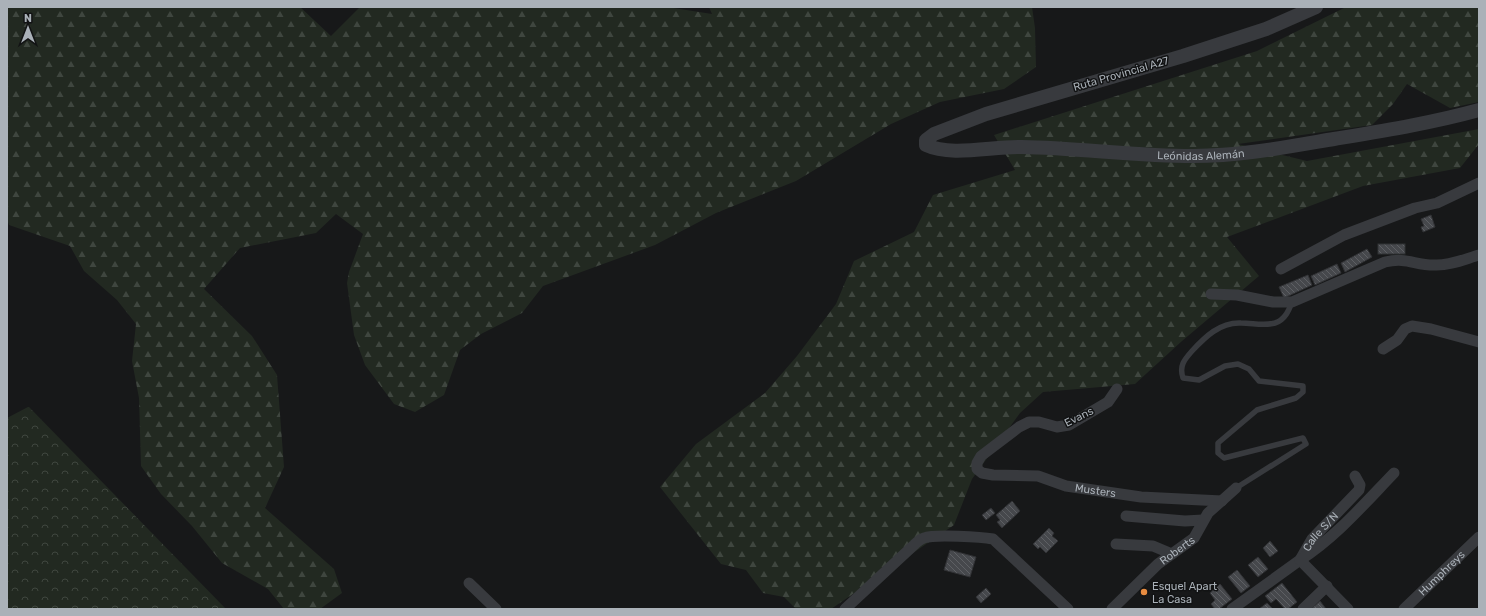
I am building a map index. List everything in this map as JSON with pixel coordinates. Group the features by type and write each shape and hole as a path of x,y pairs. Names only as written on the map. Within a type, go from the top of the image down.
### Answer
{"street":[{"name":"Ruta Provincial A27","path":"926,140 940,132 986,114 1198,52 1266,29 1316,7"},
{"name":"Leónidas Alemán","path":"926,140 926,145 935,149 961,150 1002,146 1056,148 1134,155 1195,156 1255,153 1382,131 1479,110"},
{"path":"1281,269 1344,234 1415,208 1437,203 1479,183"},
{"path":"1211,294 1237,295 1273,302 1292,302 1385,262 1399,259 1434,266 1479,255"},
{"path":"1383,349 1397,340 1405,329 1412,326 1431,329 1479,342"},
{"name":"Evans","path":"977,463 981,456 1019,427 1029,422 1039,422 1057,427 1069,425 1108,402 1117,389"},
{"name":"Musters","path":"977,463 977,469 982,473 993,475 1038,476 1066,486 1087,490 1141,497 1222,501"},
{"path":"1348,609 1300,560 1314,552 1362,507 1394,473"},
{"name":"Calle S/N","path":"1232,609 1300,560 1312,539 1359,490 1360,485 1355,476"},
{"name":"Roberts","path":"1112,609 1158,564 1194,538 1208,513 1236,488"},
{"path":"1126,516 1185,521 1203,520"},
{"path":"845,609 914,545 926,537 983,537 993,539 1068,609"},
{"name":"Humphreys","path":"1404,609 1479,537"},
{"path":"1116,544 1153,546 1172,554"},
{"path":"469,584 496,609"},
{"path":"1303,609 1326,586"}],"lane":[{"path":"1236,488 1306,444 1303,438 1224,458 1218,453 1218,443 1257,410 1296,398 1303,392 1303,386 1259,381 1249,369 1238,364 1225,366 1199,380 1183,378 1180,370 1184,360 1207,335 1221,327 1240,323 1261,325 1277,323 1286,315 1292,302"}],"green space":[{"path":"7,7 300,7 331,36 360,7 667,7 712,14 709,7 1032,7 1035,28 1036,67 1004,89 940,102 891,124 796,181 716,213 655,245 543,286 522,313 481,334 460,350 444,395 415,412 394,404 365,365 354,335 347,283 349,272 363,234 336,214 316,233 240,248 204,289 252,336 277,375 284,467 265,508 334,569 342,593 320,609 284,609 268,589 222,563 192,526 161,494 141,466 139,398 132,361 136,324 117,300 84,271 70,246 9,225 7,219"},
{"path":"1346,7 1479,7 1479,102 1450,108 1407,84 1393,104 1372,125 1238,144 1307,161 1479,129 1479,144 1460,168 1363,186 1227,237 1259,276 1182,341 1135,384 1043,392 1020,413 972,479 954,525 831,609 796,609 784,597 763,593 746,570 721,564 660,487 696,444 765,393 797,356 836,304 854,261 914,232 933,195 1015,170 994,135 1257,51"},
{"path":"28,407 226,609 7,609 7,418"}],"building":[{"path":"1431,215 1435,227 1423,232 1421,227 1424,226 1421,219"},
{"path":"1378,244 1405,244 1405,254 1378,254"},
{"path":"1367,249 1372,257 1345,272 1341,263"},
{"path":"1337,264 1341,273 1315,285 1311,276"},
{"path":"1308,275 1312,285 1284,298 1279,287"},
{"path":"1012,501 1020,511 1002,528 997,522 1000,520 996,515"},
{"path":"991,508 995,513 986,520 982,515"},
{"path":"1049,528 1054,533 1052,536 1058,541 1046,553 1040,547 1038,549 1033,544"},
{"path":"1270,541 1278,551 1270,557 1263,548"},
{"path":"950,550 976,557 970,577 944,570"},
{"path":"1258,557 1268,569 1258,577 1248,565"},
{"path":"1237,570 1250,586 1241,593 1228,577"},
{"path":"1282,583 1297,602 1288,609 1285,609 1276,599 1271,603 1265,596"},
{"path":"1220,584 1232,599 1219,609 1215,609 1211,604 1215,600 1210,593"},
{"path":"986,588 991,594 981,603 976,597"},
{"path":"1320,601 1326,609 1311,609"},
{"path":"1267,603 1273,609 1259,609"}],"place":[{"name":"Esquel Apart La Casa","path":"1144,592"}]}
